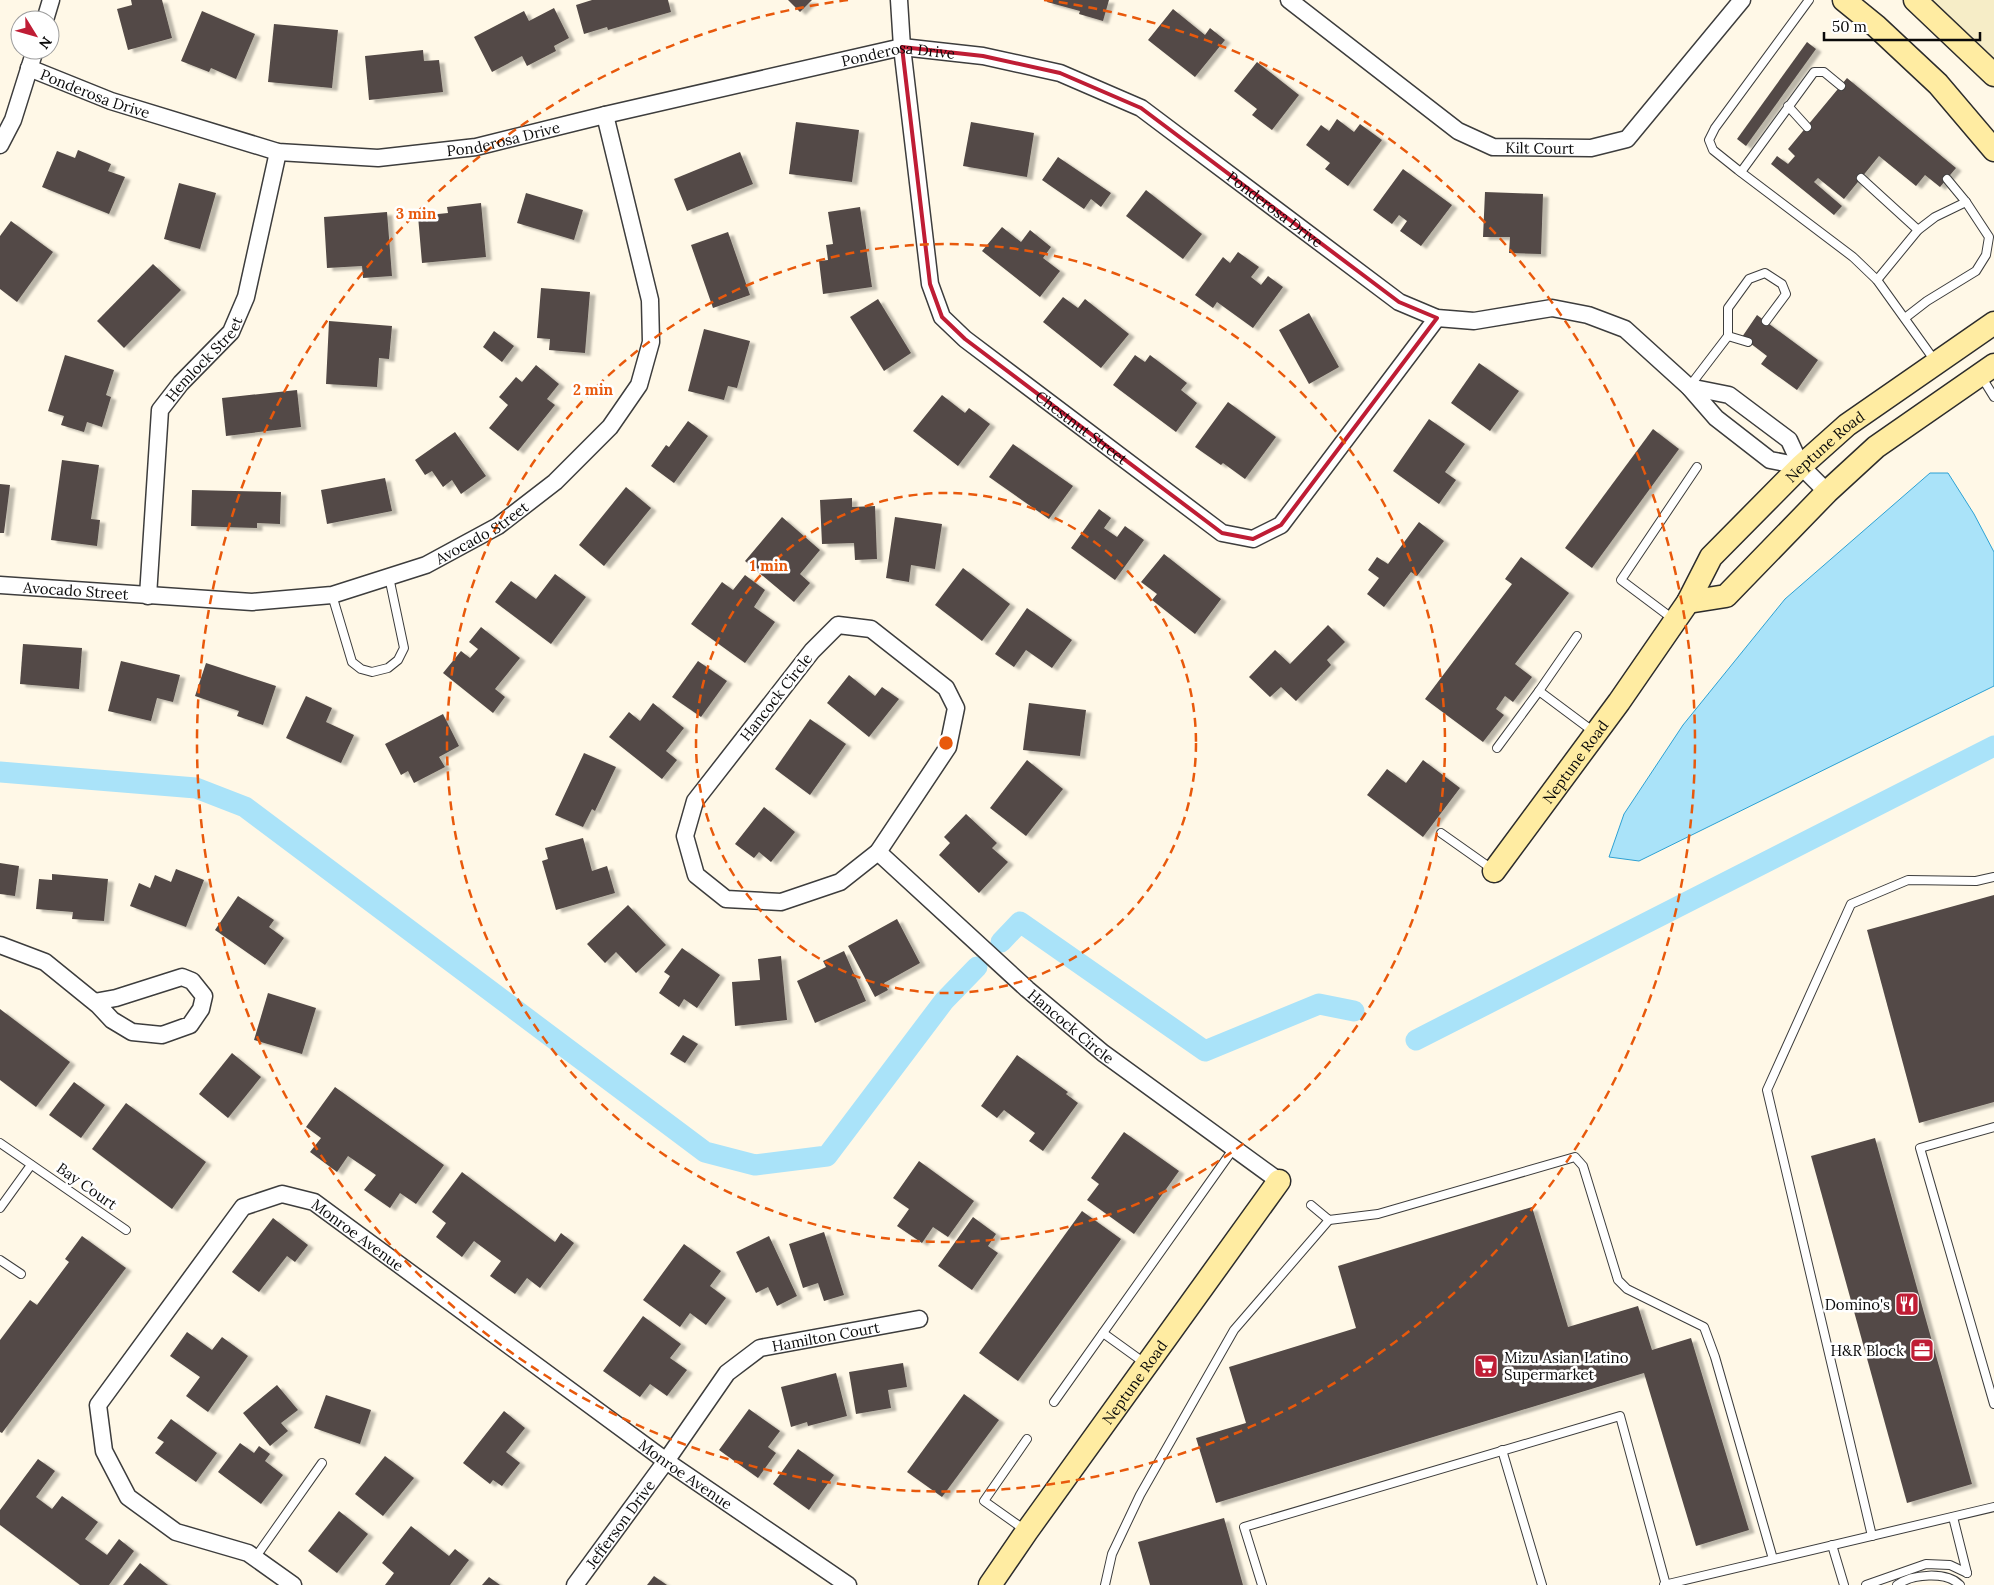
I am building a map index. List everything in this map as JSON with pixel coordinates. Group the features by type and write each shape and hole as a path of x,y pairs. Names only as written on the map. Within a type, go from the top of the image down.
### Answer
{"main road":[{"path":"1844,0 1876,26 1938,84 1994,150"},
{"path":"1915,1 1994,74"},
{"name":"Neptune Road","path":"1494,871 1596,734 1688,602 1711,557 1801,466 1847,425 1994,323"},
{"path":"1688,602 1726,596 1827,492 1876,447 1987,369"},
{"name":"Neptune Road","path":"990,1585 1279,1181"}],"street":[{"name":"Chestnut Street","path":"899,0 902,47 930,284 942,317 965,339 1222,533 1253,538 1281,525 1437,318"},
{"name":"Kilt Court","path":"1289,0 1458,131 1493,147 1591,148 1627,139 1742,0"},
{"name":"Ponderosa Drive","path":"30,68 111,101 278,152 378,158 476,147 605,114 902,47 982,56 1060,73 1141,108 1399,302 1437,318 1474,321 1552,308 1588,315 1625,329 1689,387 1716,418 1770,460 1801,466"},
{"path":"0,145 13,120 32,60"},
{"name":"Avocado Street","path":"0,585 252,602 332,595 426,565 498,526 555,482 610,427 638,385 650,342 650,300 605,114"},
{"name":"Hemlock Street","path":"148,596 160,410 181,383 231,332 246,297 278,152"},
{"path":"1689,387 1729,395 1789,440 1801,466 1827,492"},
{"name":"Hancock Circle","path":"838,625 871,629 946,688 956,708 948,747 878,852 840,882 781,902 726,899 696,875 685,836 695,801 812,651 838,625"},
{"name":"Hancock Circle","path":"878,852 1027,989 1103,1053 1279,1181"},
{"path":"0,946 45,962 94,1002 112,1020 132,1032 162,1035 190,1025 201,1009 204,996 192,981 182,977 116,998 94,1002"},
{"name":"Monroe Avenue","path":"292,1585 248,1553 176,1532 128,1497 104,1451 98,1405 243,1207 282,1194 314,1202 666,1461 848,1585"},
{"name":"Hamilton Court","path":"666,1461 727,1373 760,1348 919,1319"},
{"name":"Jefferson Drive","path":"575,1585 666,1461"}],"lane":[{"path":"1809,0 1715,128 1709,140 1713,150 1853,257 1877,280 1936,362"},
{"path":"1741,172 1814,72 1824,72 1840,86"},
{"path":"1788,106 1807,127"},
{"path":"1862,178 1918,230"},
{"path":"1905,318 1927,300 1976,271 1986,255 1989,237 1966,202 1947,179"},
{"path":"1877,280 1918,230 1935,217 1966,202"},
{"path":"1689,387 1728,336 1728,308 1749,280 1765,273 1782,284 1786,294 1766,321"},
{"path":"1728,336 1748,342"},
{"path":"1987,369 1994,397"},
{"path":"1675,620 1621,580 1697,467"},
{"path":"332,595 352,662 361,669 372,672 388,668 398,660 404,648 389,577"},
{"path":"1497,748 1578,636"},
{"path":"1539,691 1596,734"},
{"path":"1441,833 1494,871"},
{"path":"1872,1536 1767,1090 1851,904 1908,880 1976,881 1994,876"},
{"path":"1994,1127 1920,1148 1994,1404"},
{"name":"Bay Court","path":"0,1143 126,1230"},
{"path":"1054,1402 1234,1148"},
{"path":"1105,1585 1112,1554 1140,1495 1234,1330 1330,1220 1378,1214 1575,1157 1583,1166 1618,1280 1627,1289 1704,1327 1715,1357 1773,1559"},
{"path":"0,1208 32,1165"},
{"path":"1312,1205 1330,1220"},
{"path":"0,1260 21,1274"},
{"path":"1103,1333 1147,1366"},
{"path":"1262,1585 1244,1527 1620,1416 1665,1585 1994,1508"},
{"path":"1027,1439 984,1501 1027,1532"},
{"path":"1502,1450 1542,1585"},
{"path":"255,1558 322,1463"},
{"path":"1866,1585 1926,1564 1950,1565 1968,1573 1953,1517"},
{"path":"1832,1545 1844,1585"},
{"path":"1897,1585 1921,1577 1937,1575 1948,1578 1960,1585"}],"highlighted area":[{"path":"902,47 983,56 1060,73 1141,108 1399,302 1437,318 1281,525 1253,539 1222,533 965,339 942,317 930,284"}],"shaded area":[{"path":"1994,0 1994,59 1933,1"}],"water":[{"path":"1930,473 1948,473 1974,514 1994,552 1994,686 1639,861 1609,857 1624,814 1683,725 1785,599"}],"building":[{"path":"131,0 162,0 172,38 128,50 117,9 132,5"},
{"path":"592,0 668,0 671,12 608,30 607,27 584,34 576,5"},
{"path":"788,0 812,0 800,12"},
{"path":"1048,0 1109,0 1103,21 1079,14 1080,11 1047,2"},
{"path":"554,8 569,38 554,46 556,51 527,66 522,56 492,72 474,37 524,11 529,21"},
{"path":"1173,9 1205,35 1210,28 1225,40 1195,77 1148,40"},
{"path":"202,11 255,34 236,79 211,68 209,72 181,61"},
{"path":"274,24 338,30 332,88 268,82"},
{"path":"1807,42 1816,49 1746,146 1737,139"},
{"path":"423,50 424,61 439,60 443,92 369,100 365,56"},
{"path":"1257,62 1299,95 1272,130 1252,115 1257,109 1234,91"},
{"path":"1847,78 1956,168 1940,187 1925,175 1916,186 1879,156 1844,199 1818,178 1814,182 1842,206 1834,215 1771,164 1777,156 1788,164 1795,156 1788,149"},
{"path":"1337,119 1354,132 1360,124 1382,140 1348,186 1325,169 1330,163 1306,145 1321,125 1329,131"},
{"path":"796,122 859,130 852,182 789,174"},
{"path":"971,122 1034,133 1027,177 963,166"},
{"path":"78,150 111,164 108,171 125,177 109,214 42,187 57,151 75,158"},
{"path":"740,152 753,184 687,211 674,179"},
{"path":"1058,157 1111,193 1101,207 1091,199 1084,209 1042,180"},
{"path":"1403,169 1452,205 1421,246 1400,231 1407,221 1399,215 1392,224 1373,210"},
{"path":"179,183 216,193 200,249 164,239"},
{"path":"1146,190 1202,234 1183,259 1126,216"},
{"path":"1485,192 1543,194 1541,254 1509,253 1510,237 1483,237"},
{"path":"526,193 583,210 574,240 517,223"},
{"path":"481,203 486,257 422,263 418,216 448,213 447,207"},
{"path":"860,207 872,287 823,294 819,261 828,260 826,245 833,244 828,212"},
{"path":"387,212 392,276 363,278 362,266 327,268 324,217"},
{"path":"11,221 53,252 17,302 0,289 0,236"},
{"path":"1002,227 1021,242 1030,230 1051,247 1043,258 1060,271 1040,297 982,251"},
{"path":"728,232 750,295 713,308 691,245"},
{"path":"1238,252 1259,267 1251,277 1261,285 1268,276 1283,287 1253,328 1217,302 1213,308 1195,295 1223,257 1230,263"},
{"path":"153,264 181,290 124,348 97,321"},
{"path":"541,288 590,292 585,353 549,350 550,339 537,338"},
{"path":"1063,297 1078,308 1085,299 1129,334 1101,368 1043,322"},
{"path":"878,299 911,353 884,371 850,317"},
{"path":"1309,313 1339,367 1309,384 1279,330"},
{"path":"1757,315 1818,360 1797,390 1761,364 1767,356 1742,337"},
{"path":"329,321 392,326 389,359 379,358 377,387 326,384"},
{"path":"704,329 750,341 737,388 728,386 724,400 688,391"},
{"path":"494,331 514,346 502,362 483,347"},
{"path":"65,355 114,370 106,395 111,397 102,427 87,422 84,432 61,425 64,416 48,411"},
{"path":"1135,355 1145,362 1150,355 1187,383 1181,390 1197,403 1176,432 1113,385"},
{"path":"1479,363 1519,391 1490,431 1451,403"},
{"path":"536,365 559,384 547,399 555,405 518,451 489,428 508,405 499,397 516,377 522,382"},
{"path":"297,390 301,427 226,436 222,398"},
{"path":"942,395 965,413 969,408 990,424 958,466 913,431"},
{"path":"1228,402 1276,437 1245,479 1223,463 1221,465 1195,447"},
{"path":"1429,419 1465,444 1445,472 1456,480 1439,504 1393,471"},
{"path":"688,421 708,436 674,483 651,466 666,445 669,447"},
{"path":"1653,429 1679,449 1592,568 1565,548"},
{"path":"455,432 486,476 461,494 452,480 443,487 432,471 425,475 415,460"},
{"path":"1013,444 1073,486 1049,519 989,477"},
{"path":"62,460 99,465 91,519 100,520 97,546 51,540"},
{"path":"385,478 392,511 327,524 321,490"},
{"path":"0,484 10,485 4,533 0,533"},
{"path":"626,487 651,508 604,566 579,545"},
{"path":"192,490 281,492 280,524 257,523 257,528 191,526"},
{"path":"852,498 852,507 875,506 877,559 855,560 854,543 822,544 820,500"},
{"path":"1099,509 1111,518 1104,528 1117,537 1125,526 1144,540 1115,580 1071,548"},
{"path":"782,517 820,550 800,574 810,583 794,602 745,561"},
{"path":"895,517 942,524 935,569 911,565 909,582 886,578"},
{"path":"1419,522 1444,541 1417,576 1411,572 1384,607 1367,594 1379,578 1368,570 1377,557 1388,564"},
{"path":"1164,554 1221,599 1195,634 1152,600 1157,594 1141,582"},
{"path":"1521,557 1569,593 1515,664 1532,677 1513,702 1505,696 1496,709 1504,715 1483,742 1425,699 1512,584 1505,579"},
{"path":"963,568 1010,604 982,641 935,605"},
{"path":"555,574 586,597 551,644 495,602 511,581 536,599"},
{"path":"745,575 765,590 754,607 775,622 745,663 691,624 722,582 733,590"},
{"path":"1027,608 1072,640 1052,668 1026,650 1014,667 995,654"},
{"path":"1328,625 1345,642 1327,660 1331,665 1296,701 1281,687 1270,697 1249,677 1275,650 1290,664"},
{"path":"481,627 520,658 495,689 505,697 493,713 443,673 461,651 470,658 478,649 469,642"},
{"path":"23,644 82,648 79,689 20,684"},
{"path":"121,661 180,675 173,702 157,698 151,721 108,711"},
{"path":"698,661 727,681 701,717 672,697"},
{"path":"206,663 276,686 263,725 237,716 239,711 195,696"},
{"path":"849,675 875,696 882,687 899,699 869,737 827,703"},
{"path":"306,696 332,708 326,722 354,735 341,763 286,738"},
{"path":"653,703 684,728 666,751 677,760 662,779 609,737 629,712 640,721"},
{"path":"1029,703 1086,710 1080,756 1023,750"},
{"path":"443,714 459,746 439,757 445,767 414,783 408,771 401,775 385,744"},
{"path":"810,719 846,744 810,795 775,769"},
{"path":"584,753 616,767 595,811 592,809 583,827 555,815"},
{"path":"1027,760 1063,789 1026,836 990,808"},
{"path":"1423,760 1460,788 1423,837 1367,795 1387,769 1406,783"},
{"path":"764,807 795,832 771,862 759,852 754,858 735,844"},
{"path":"966,814 997,843 992,848 1008,862 979,893 939,855 950,843 944,837"},
{"path":"583,838 592,871 607,866 615,893 556,910 542,861 548,859 545,848"},
{"path":"0,863 19,866 15,896 0,894"},
{"path":"176,869 204,880 186,927 130,906 139,883 150,888 155,875 171,882"},
{"path":"52,874 108,879 104,921 72,919 73,912 36,909 39,879 52,880"},
{"path":"1994,895 1994,1102 1919,1123 1867,930"},
{"path":"238,896 274,920 269,927 284,938 265,965 215,930"},
{"path":"628,905 666,945 636,973 616,952 605,963 587,944"},
{"path":"897,919 920,963 884,983 888,990 875,997 848,946"},
{"path":"682,948 720,975 697,1008 684,999 679,1007 659,993 670,976 664,972"},
{"path":"844,951 866,1001 815,1023 797,981 826,967 823,961"},
{"path":"781,956 787,1020 735,1026 732,982 760,980 758,959"},
{"path":"268,993 316,1008 302,1054 254,1040"},
{"path":"0,1009 70,1062 36,1107 0,1080"},
{"path":"683,1035 698,1044 685,1063 670,1054"},
{"path":"232,1053 261,1077 228,1118 199,1094"},
{"path":"1017,1055 1068,1092 1066,1094 1078,1103 1043,1151 1029,1141 1035,1133 1004,1110 997,1118 981,1106"},
{"path":"74,1082 105,1105 81,1138 49,1115"},
{"path":"335,1087 444,1165 416,1204 400,1193 390,1208 364,1190 376,1175 348,1156 337,1172 310,1152 321,1138 306,1127"},
{"path":"126,1103 206,1162 172,1209 92,1149"},
{"path":"1124,1132 1179,1171 1134,1234 1087,1200 1099,1184 1091,1178"},
{"path":"1875,1138 1972,1484 1907,1503 1811,1156"},
{"path":"919,1161 974,1201 948,1237 933,1227 922,1243 897,1226 909,1209 893,1198"},
{"path":"462,1172 555,1242 561,1233 574,1243 540,1288 527,1278 515,1294 490,1276 501,1261 474,1241 462,1257 436,1237 446,1223 432,1212"},
{"path":"1532,1207 1568,1327 1638,1306 1652,1350 1691,1338 1749,1530 1696,1546 1644,1373 1216,1503 1196,1438 1246,1423 1229,1367 1356,1328 1338,1266"},
{"path":"1082,1211 1121,1239 1018,1381 979,1353"},
{"path":"973,1217 996,1234 988,1246 998,1253 972,1290 938,1266"},
{"path":"273,1218 308,1245 295,1262 287,1256 259,1292 232,1272"},
{"path":"824,1232 844,1295 824,1301 818,1283 803,1288 789,1244"},
{"path":"82,1236 126,1268 2,1433 0,1432 0,1340 30,1300 37,1305 69,1262 65,1259"},
{"path":"769,1236 797,1296 777,1306 768,1287 756,1293 736,1252"},
{"path":"684,1244 721,1271 710,1286 726,1298 706,1325 690,1313 680,1327 643,1300"},
{"path":"643,1316 681,1344 670,1358 687,1370 667,1396 650,1384 640,1397 603,1371"},
{"path":"187,1332 212,1350 222,1337 248,1356 208,1412 186,1396 200,1377 170,1356"},
{"path":"903,1363 907,1387 888,1390 891,1408 856,1414 849,1372"},
{"path":"836,1373 847,1416 808,1426 807,1422 791,1427 781,1387"},
{"path":"277,1385 298,1410 281,1423 288,1431 270,1446 243,1413"},
{"path":"964,1394 999,1420 942,1497 907,1472"},
{"path":"326,1395 371,1410 360,1444 314,1428"},
{"path":"749,1409 780,1431 768,1447 776,1453 758,1478 719,1450"},
{"path":"504,1411 525,1428 506,1452 520,1463 502,1486 493,1480 490,1484 463,1463"},
{"path":"171,1419 217,1453 196,1482 155,1453 164,1442 157,1438"},
{"path":"240,1443 254,1453 259,1446 270,1454 265,1461 283,1475 261,1504 218,1472"},
{"path":"798,1449 834,1475 809,1510 773,1484"},
{"path":"385,1456 414,1478 383,1516 355,1494"},
{"path":"38,1459 55,1471 36,1497 52,1509 62,1496 98,1522 85,1539 107,1555 119,1539 134,1551 109,1585 80,1585 0,1525 0,1510"},
{"path":"339,1511 368,1534 337,1573 308,1551"},
{"path":"1224,1518 1243,1585 1150,1585 1138,1542"},
{"path":"411,1526 449,1556 455,1549 469,1560 450,1585 385,1585 394,1573 382,1563"},
{"path":"140,1563 168,1585 123,1585"},
{"path":"654,1576 667,1585 647,1585"},
{"path":"489,1577 500,1585 482,1585"}],"waterway":[{"path":"1416,1040 1994,746"},
{"path":"0,772 196,788 245,807 705,1152 755,1165 827,1156 944,1001 977,967"},
{"path":"1001,942 1020,922 1205,1051 1319,1004 1354,1011"}],"place":[{"name":"Domino's","path":"1907,1304"},
{"name":"H&R Block","path":"1922,1350"},
{"name":"Mizu Asian Latino Supermarket","path":"1486,1366"}]}
